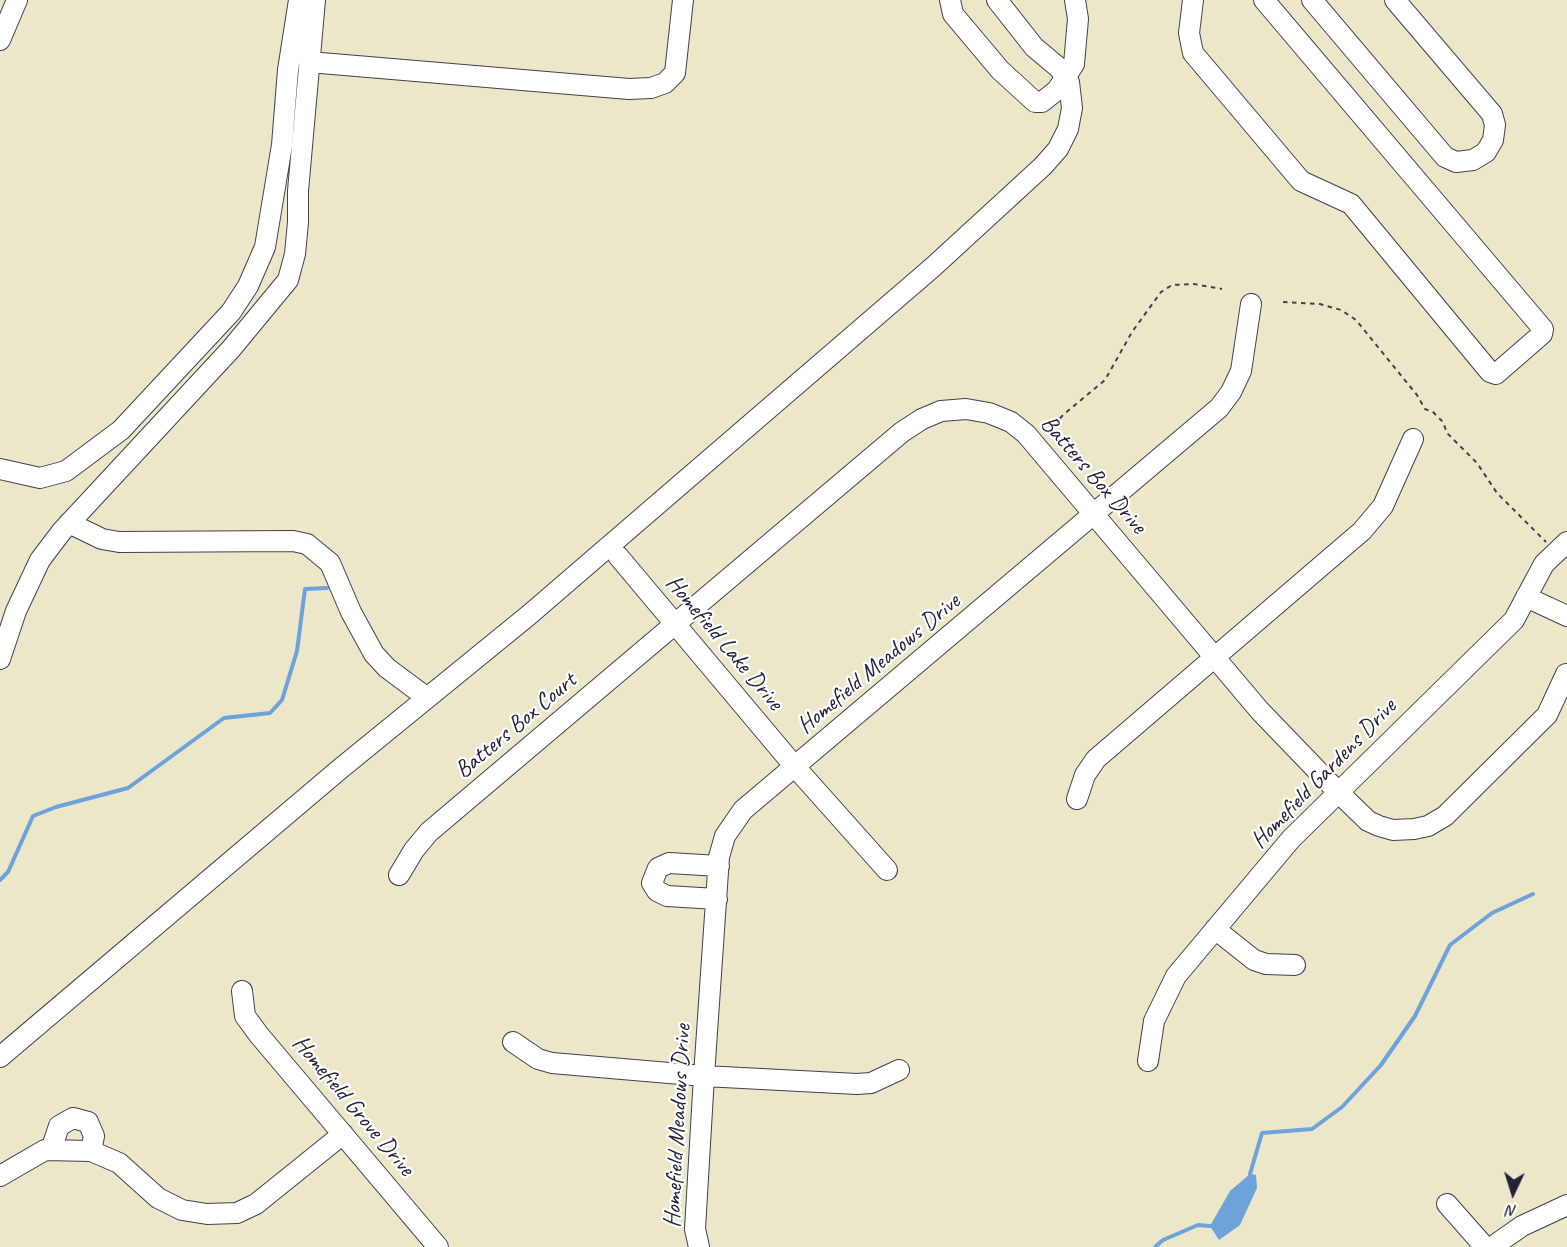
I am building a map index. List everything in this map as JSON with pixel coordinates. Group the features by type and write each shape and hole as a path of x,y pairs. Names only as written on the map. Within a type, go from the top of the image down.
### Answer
{"street":[{"path":"0,40 17,0"},
{"path":"0,469 40,478 66,471 121,430 231,312 248,286 265,247 282,145 288,70 299,0"},
{"path":"0,659 16,611 40,561 69,523 199,385 262,314 288,280 295,254 298,191 315,0"},
{"path":"309,62 629,89 651,88 665,83 675,73 683,0"},
{"path":"950,0 953,14 999,69 1035,102 1046,100 1066,78 1074,64 1078,19 1075,0"},
{"path":"0,1057 426,697 529,615 1012,198 1058,149 1068,129 1072,108 1066,78 1059,68 1034,47 997,0"},
{"path":"1193,0 1189,33 1193,52 1301,181 1351,204 1490,372 1496,374 1542,334 1544,329 1264,0"},
{"path":"1312,0 1445,158 1456,162 1473,160 1486,152 1493,140 1495,125 1492,114 1395,0"},
{"name":"Homefield Meadows Drive","path":"699,1247 695,1229 719,866 725,836 743,810 796,768 1197,428 1231,392 1241,371 1251,304"},
{"path":"179,368 199,385"},
{"name":"Batters Box Drive","path":"675,625 902,432 922,419 941,411 966,409 989,413 1011,422 1035,445 1260,711 1368,821 1379,826 1393,830 1428,826 1445,816 1547,715 1566,674"},
{"path":"1077,799 1085,776 1096,759 1362,531 1383,506 1413,439"},
{"path":"69,523 102,539 119,542 293,541 308,544 330,563 351,612 374,654 387,668 426,697"},
{"name":"Homefield Gardens Drive","path":"1148,1061 1154,1021 1176,976 1291,838 1502,634 1514,620 1544,564 1567,542"},
{"name":"Homefield Lake Drive","path":"618,556 796,768 887,870"},
{"path":"1526,597 1567,616"},
{"name":"Batters Box Court","path":"399,875 414,850 429,832 675,625"},
{"path":"717,899 667,896 657,891 652,883 658,868 669,863 719,866"},
{"path":"1215,929 1254,960 1266,964 1295,964"},
{"name":"Homefield Grove Drive","path":"242,991 245,1016 438,1247"},
{"path":"513,1042 538,1059 552,1063 705,1076 857,1084 871,1083 899,1070"},
{"path":"51,1150 59,1126 73,1118 88,1122 94,1136 91,1151"},
{"path":"0,1176 26,1159 51,1150 91,1151 119,1163 158,1198 182,1210 207,1214 237,1213 256,1204 342,1134"},
{"path":"1447,1204 1485,1247"},
{"path":"1492,1247 1522,1226 1567,1205"}],"path":[{"path":"1035,445 1063,415 1105,380 1132,332 1161,292 1172,285 1194,284 1222,289"},
{"path":"1283,302 1320,304 1341,310 1356,320 1417,395 1425,409 1433,412 1443,422 1447,433 1477,463 1497,493 1547,543"}],"water":[{"path":"1250,1174 1256,1175 1257,1188 1240,1225 1219,1240 1210,1226 1230,1191"}],"waterway":[{"path":"0,880 8,872 33,816 56,807 128,788 224,718 270,713 282,700 297,651 305,589 327,588"},
{"path":"1250,1174 1262,1133 1312,1129 1342,1107 1381,1065 1415,1016 1450,945 1492,913 1533,894"},
{"path":"1155,1247 1163,1240 1198,1225 1210,1226"}]}
